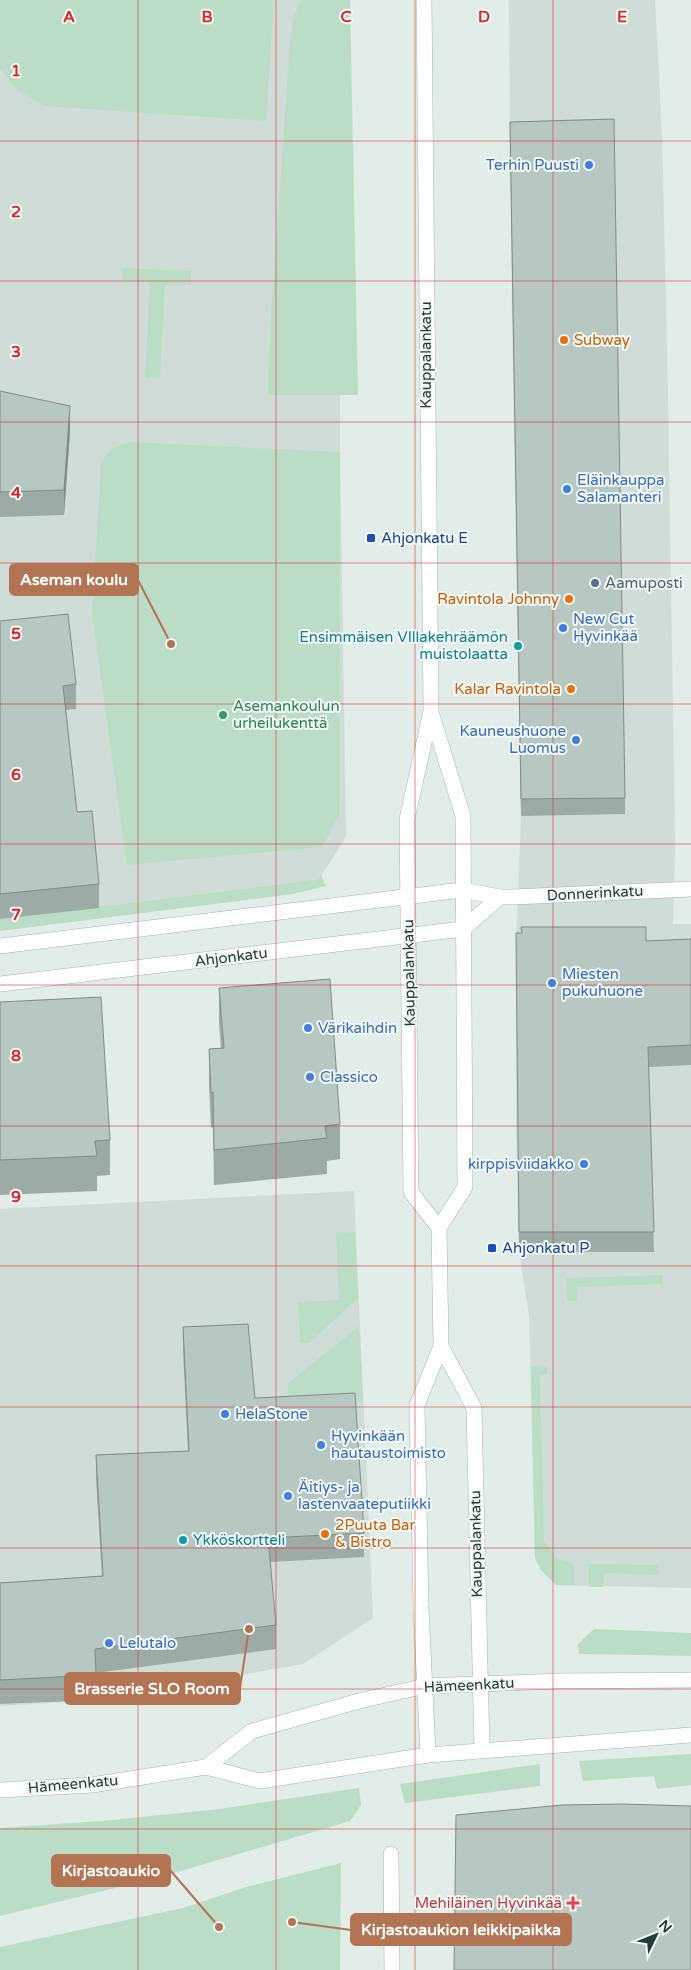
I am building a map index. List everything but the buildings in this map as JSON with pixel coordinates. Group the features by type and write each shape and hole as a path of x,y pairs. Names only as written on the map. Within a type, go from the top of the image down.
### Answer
{"main road":[{"name":"Kauppalankatu","path":"424,0 431,710 407,818 407,896 411,1192 439,1228"},
{"name":"Kauppalankatu","path":"428,1755 417,1404 440,1346 439,1228 465,1187 463,816 431,710"},
{"name":"Donnerinkatu","path":"462,890 500,897 691,889"},
{"path":"0,946 462,890"},
{"path":"463,929 500,897"},
{"name":"Ahjonkatu","path":"0,984 463,929"},
{"name":"Kauppalankatu","path":"440,1346 474,1408 482,1750"},
{"name":"Hämeenkatu","path":"206,1767 252,1731 359,1700 425,1686 691,1680"},
{"name":"Hämeenkatu","path":"0,1790 92,1785 206,1767 260,1781 428,1755 691,1736"},
{"path":"391,1854 392,1970"}],"shaded area":[{"path":"184,0 339,0 340,452 346,837 319,879 0,919 0,6"},
{"path":"509,0 655,0 662,135 668,393 675,846 673,924 691,924 691,1588 556,1585 535,1558 529,1315 519,1252 516,1131 516,953 521,816 512,317"},
{"path":"354,1191 373,1618 303,1664 96,1700 0,1706 0,1209"}],"green space":[{"path":"0,0 274,0 266,121 45,106 17,90 0,68"},
{"path":"300,0 350,0 358,395 268,395 271,314 290,43 293,20"},
{"path":"123,268 191,271 191,285 165,285 160,378 145,378 150,282 122,280"},
{"name":"Asemankoulun urheilukenttä","path":"131,442 340,452 339,816 321,847 127,865 92,614 101,464 106,455 113,449"},
{"path":"321,875 326,886 293,894 0,931 0,919 319,879"},
{"path":"355,1232 358,1298 309,1343 300,1343 298,1302 339,1300 336,1233"},
{"path":"662,1275 663,1284 577,1287 578,1301 567,1301 566,1278"},
{"path":"359,1326 363,1401 289,1410 288,1383"},
{"path":"531,1366 547,1367 547,1375 540,1375 544,1541 557,1558 574,1564 574,1585 556,1585 541,1570 535,1558"},
{"path":"589,1564 658,1565 659,1575 604,1573 603,1587 589,1587"},
{"path":"594,1629 691,1633 691,1656 579,1654 578,1644"},
{"path":"691,1754 691,1785 657,1789 654,1776 583,1781 579,1761"},
{"path":"540,1764 540,1786 405,1803 400,1784"},
{"path":"359,1788 361,1805 350,1821 164,1876 0,1916 0,1828 101,1821 220,1809"},
{"path":"341,1863 340,1970 0,1970 0,1947 183,1908 246,1887"}],"place":[{"name":"Terhin Puusti","path":"589,165"},
{"name":"Subway","path":"564,340"},
{"name":"Eläinkauppa Salamanteri","path":"567,489"},
{"name":"Ahjonkatu E","path":"371,538"},
{"name":"Aamuposti","path":"595,583"},
{"name":"Ravintola Johnny","path":"569,599"},
{"name":"New Cut Hyvinkää","path":"563,628"},
{"name":"Aseman koulu","path":"171,644"},
{"name":"Ensimmäisen VIllakehräämön muistolaatta","path":"518,646"},
{"name":"Kalar Ravintola","path":"571,689"},
{"name":"Asemankoulun urheilukenttä","path":"223,715"},
{"name":"Kauneushuone Luomus","path":"576,740"},
{"name":"Miesten pukuhuone","path":"552,983"},
{"name":"Värikaihdin","path":"308,1028"},
{"name":"Classico","path":"310,1077"},
{"name":"kirppisviidakko","path":"584,1164"},
{"name":"Ahjonkatu P","path":"492,1248"},
{"name":"HelaStone","path":"225,1414"},
{"name":"Hyvinkään hautaustoimisto","path":"321,1445"},
{"name":"Äitiys- ja lastenvaateputiikki","path":"288,1496"},
{"name":"2Puuta Bar & Bistro","path":"325,1534"},
{"name":"Ykköskortteli","path":"183,1540"},
{"name":"Brasserie SLO Room","path":"249,1629"},
{"name":"Lelutalo","path":"109,1643"},
{"name":"Mehiläinen Hyvinkää","path":"573,1903"},
{"name":"Kirjastoaukion leikkipaikka","path":"292,1922"},
{"name":"Kirjastoaukio","path":"219,1927"}]}
